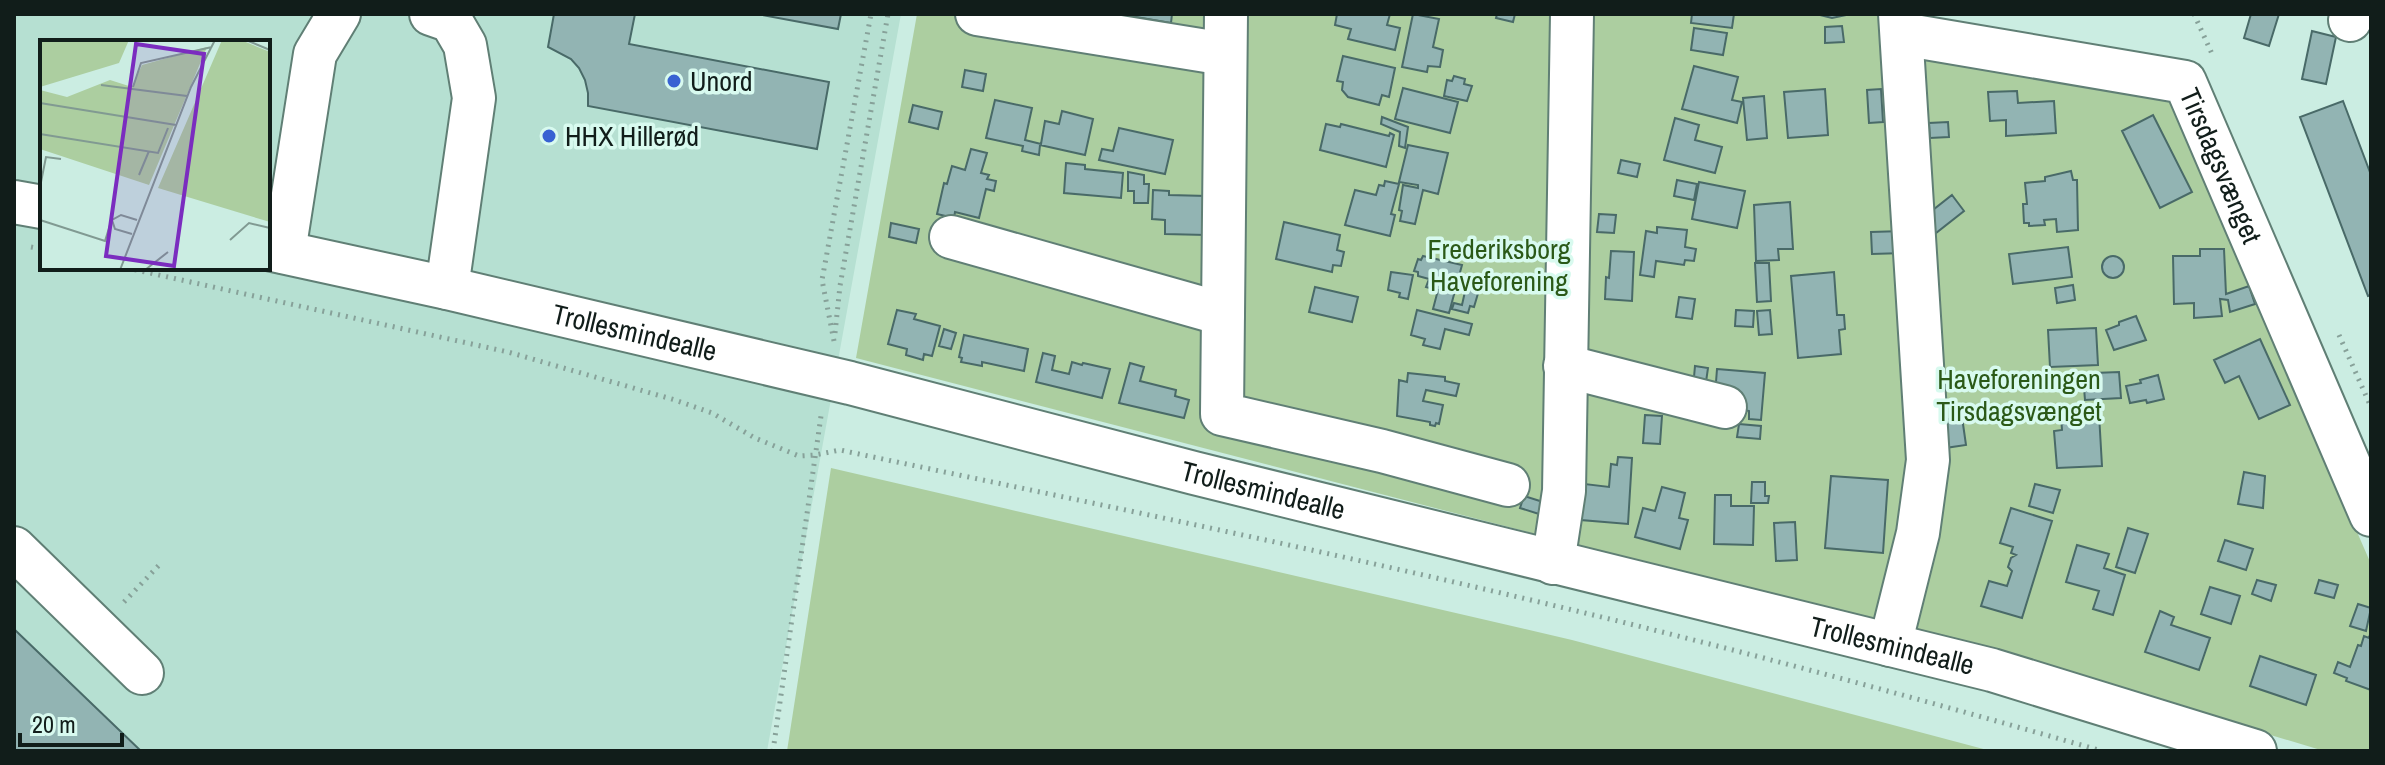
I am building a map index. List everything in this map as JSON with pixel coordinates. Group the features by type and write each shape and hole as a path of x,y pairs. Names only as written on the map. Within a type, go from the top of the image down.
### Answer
{"street":[{"path":"276,250 315,54 339,14"},
{"path":"431,14 451,21 465,45 474,98 447,288"},
{"path":"977,14 1226,34 1222,414 1382,451 1508,485"},
{"path":"1553,563 1564,491 1572,14"},
{"name":"Tirsdagsvænget","path":"1890,645 1918,533 1928,460 1901,24 2185,82 2371,515"},
{"path":"14,202 40,207"},
{"path":"951,237 1223,314"},
{"name":"Trollesmindealle","path":"276,250 850,383 1194,473 1992,670 2255,751"},
{"path":"1565,366 1725,407"},
{"path":"1369,516 1382,451"},
{"path":"14,548 142,673"}],"path":[{"path":"871,14 822,280 834,342 840,286 888,14"},
{"path":"136,270 508,352 712,413 755,438 799,456 840,450 1534,601 1898,693 2102,751"},
{"path":"773,751 821,416"},
{"path":"97,629 162,562"}],"shaded area":[{"path":"14,14 901,14 767,751 14,751"}],"green space":[{"path":"917,14 1911,14 2166,95 2371,564 2371,751 2324,751 2014,658 856,358"},
{"path":"831,468 1572,640 1991,751 787,751"}],"building":[{"path":"554,14 635,14 629,44 829,82 817,149 588,106 585,80 579,68 571,59 548,47"},
{"path":"757,14 841,14 838,29"},
{"path":"1065,14 1118,14 1117,24"},
{"path":"1118,14 1172,14 1171,23"},
{"path":"1337,14 1390,14 1387,25 1400,28 1395,50 1348,39 1351,29 1335,25"},
{"path":"1413,14 1439,19 1433,47 1443,50 1440,67 1428,66 1427,72 1402,67"},
{"path":"1497,14 1515,14 1513,22 1496,18"},
{"path":"1692,14 1734,14 1732,28 1691,23"},
{"path":"1816,14 1851,14 1832,18"},
{"path":"2251,14 2279,14 2269,46 2244,38"},
{"path":"1842,26 1844,42 1825,43 1825,27"},
{"path":"1694,28 1727,33 1723,55 1691,50"},
{"path":"2312,31 2336,37 2326,84 2302,79"},
{"path":"1343,56 1395,68 1389,97 1382,95 1379,105 1348,97 1342,90 1343,82 1337,81"},
{"path":"1694,66 1738,77 1732,100 1742,102 1737,123 1682,109"},
{"path":"965,70 986,74 983,91 962,87"},
{"path":"1454,76 1465,79 1464,84 1472,86 1467,101 1444,96 1447,80 1452,81"},
{"path":"1403,88 1458,102 1450,133 1395,119"},
{"path":"1825,89 1828,135 1788,138 1784,92"},
{"path":"1881,89 1883,122 1869,123 1867,90"},
{"path":"2017,91 2018,103 2054,101 2056,133 2006,136 2006,120 1990,121 1988,92"},
{"path":"1764,96 1767,138 1747,140 1743,98"},
{"path":"995,100 1032,108 1025,140 1041,144 1045,121 1059,124 1062,111 1093,119 1085,155 1040,145 1039,155 1022,151 1023,146 986,138"},
{"path":"2343,101 2371,175 2371,295 2368,296 2300,117"},
{"path":"913,105 942,112 938,129 909,122"},
{"path":"2153,115 2192,192 2160,208 2122,131"},
{"path":"1382,117 1408,127 1405,148 1399,146 1400,132 1381,124"},
{"path":"1675,118 1699,125 1695,140 1722,147 1715,173 1664,160"},
{"path":"1948,122 1949,137 1930,138 1929,123"},
{"path":"1326,124 1394,135 1386,167 1320,150"},
{"path":"1119,128 1173,140 1165,174 1099,160 1102,149 1113,151"},
{"path":"1408,145 1448,153 1438,194 1423,190 1415,224 1400,221 1402,211 1399,210 1403,185 1418,188 1418,185 1399,182"},
{"path":"971,149 987,153 981,173 989,175 987,179 996,181 994,191 986,189 979,218 955,212 954,218 937,214 944,183 947,184 952,166 965,170"},
{"path":"1621,160 1640,164 1637,177 1618,173"},
{"path":"1066,163 1085,165 1085,169 1123,173 1121,198 1064,193"},
{"path":"2071,171 2073,180 2077,180 2078,230 2057,232 2056,219 2044,220 2045,225 2029,226 2029,223 2024,223 2023,204 2027,204 2025,183 2045,181 2045,177"},
{"path":"1128,172 1144,175 1144,184 1149,184 1148,203 1134,203 1134,191 1128,191"},
{"path":"1677,180 1697,184 1694,200 1674,196"},
{"path":"1385,181 1399,184 1391,214 1395,215 1390,236 1345,225 1355,190 1376,195 1379,185 1384,186"},
{"path":"1699,182 1745,191 1737,228 1692,219"},
{"path":"1153,190 1169,191 1169,195 1207,196 1206,235 1165,234 1165,220 1152,219"},
{"path":"1952,195 1964,211 1936,233 1924,217"},
{"path":"1790,202 1793,249 1778,249 1779,260 1756,261 1754,205"},
{"path":"1599,214 1616,215 1614,233 1597,232"},
{"path":"1284,222 1340,235 1337,250 1344,252 1341,266 1333,265 1332,272 1276,259"},
{"path":"891,223 919,229 916,243 889,237"},
{"path":"1657,227 1687,230 1685,247 1696,249 1694,261 1685,260 1684,265 1656,261 1654,277 1640,275 1646,231 1657,233"},
{"path":"1903,231 1904,253 1872,254 1871,232"},
{"path":"2068,247 2072,277 2013,284 2009,254"},
{"path":"2200,249 2224,249 2226,294 2249,286 2255,304 2230,312 2228,300 2220,299 2222,316 2194,318 2194,303 2174,304 2173,256 2200,256"},
{"path":"1611,251 1634,252 1632,301 1605,299"},
{"path":"1423,256 1462,265 1449,313 1433,309 1438,290 1426,287 1429,279 1418,276 1418,272 1414,271 1418,259 1421,260"},
{"path":"2113,256 2121,259 2124,267 2121,275 2113,278 2105,275 2102,267 2105,259"},
{"path":"1755,263 1769,263 1771,301 1757,302"},
{"path":"1391,272 1413,275 1408,299 1388,290"},
{"path":"1834,272 1837,315 1844,315 1845,329 1839,330 1841,354 1798,358 1791,276"},
{"path":"2073,285 2075,300 2057,303 2055,288"},
{"path":"1315,287 1358,297 1352,322 1309,312"},
{"path":"1466,287 1479,290 1474,307 1470,306 1468,313 1452,309 1454,303 1462,305"},
{"path":"1679,297 1695,299 1692,319 1676,317"},
{"path":"897,310 916,314 914,319 940,326 932,356 924,354 923,360 906,355 907,349 888,344"},
{"path":"1417,310 1472,324 1469,335 1445,329 1440,349 1423,345 1425,339 1411,335"},
{"path":"1736,310 1754,311 1753,327 1735,326"},
{"path":"1770,310 1772,334 1759,335 1757,311"},
{"path":"2136,316 2146,340 2114,350 2106,330"},
{"path":"2096,328 2098,365 2050,367 2048,330"},
{"path":"944,329 956,333 951,349 939,346"},
{"path":"964,335 1028,349 1024,371 982,362 982,366 961,362 962,358 959,357"},
{"path":"2260,339 2290,405 2259,419 2239,376 2225,383 2214,360"},
{"path":"1043,353 1055,356 1052,370 1069,374 1072,362 1110,369 1102,398 1036,382"},
{"path":"1130,363 1144,367 1140,381 1176,390 1175,396 1189,400 1184,418 1119,403"},
{"path":"1695,366 1708,368 1705,389 1693,388"},
{"path":"1717,369 1765,373 1761,420 1749,419 1749,411 1732,407 1715,395"},
{"path":"2119,372 2121,398 2085,400 2084,388 2095,387 2094,373"},
{"path":"1408,373 1445,377 1445,381 1459,384 1456,396 1426,390 1423,401 1443,405 1439,424 1435,426 1430,422 1397,416 1399,380 1407,382"},
{"path":"2158,375 2164,399 2130,403 2126,386"},
{"path":"2099,414 2102,466 2057,468 2054,431 2062,430 2061,416"},
{"path":"1645,415 1662,416 1660,444 1643,443"},
{"path":"1962,417 1966,445 1945,448 1942,420"},
{"path":"1739,424 1761,426 1760,439 1737,437"},
{"path":"1618,457 1632,458 1628,524 1581,520 1585,484 1609,487 1611,464 1617,465"},
{"path":"2244,472 2265,476 2263,508 2238,504"},
{"path":"1831,476 1888,480 1883,553 1825,548"},
{"path":"1752,482 1765,482 1768,503 1751,503"},
{"path":"2035,484 2060,490 2053,513 2029,506"},
{"path":"1662,487 1685,493 1679,518 1688,520 1680,549 1635,537 1643,508 1655,511"},
{"path":"1715,495 1731,495 1731,506 1754,506 1753,545 1714,544"},
{"path":"1524,496 1543,502 1539,514 1520,508"},
{"path":"2011,508 2052,521 2022,618 1981,606 1989,581 2007,586 2012,571 2008,567 2011,558 2016,555 2011,553 2013,547 2000,543"},
{"path":"1795,522 1797,560 1776,561 1774,523"},
{"path":"2128,528 2148,534 2135,573 2116,567"},
{"path":"2225,540 2253,549 2246,570 2218,561"},
{"path":"2077,545 2109,554 2104,568 2125,575 2113,615 2093,609 2099,591 2066,582"},
{"path":"2257,580 2276,585 2271,601 2252,594"},
{"path":"2319,580 2338,585 2334,598 2315,593"},
{"path":"2210,587 2240,596 2231,624 2201,614"},
{"path":"2358,604 2371,608 2366,631 2350,626"},
{"path":"2160,611 2174,617 2171,625 2210,638 2199,670 2145,652"},
{"path":"14,629 141,751 14,751"},
{"path":"2371,631 2371,690 2334,673 2338,662 2350,667 2358,645 2361,646 2364,636 2369,638"},
{"path":"2260,656 2316,675 2306,705 2250,686"}],"place":[{"name":"Unord","path":"674,81"},
{"name":"HHX Hillerød","path":"549,136"}],"park label":[{"name":"Frederiksborg Haveforening","path":"1499,265"},
{"name":"Haveforeningen Tirsdagsvænget","path":"2019,395"}]}
